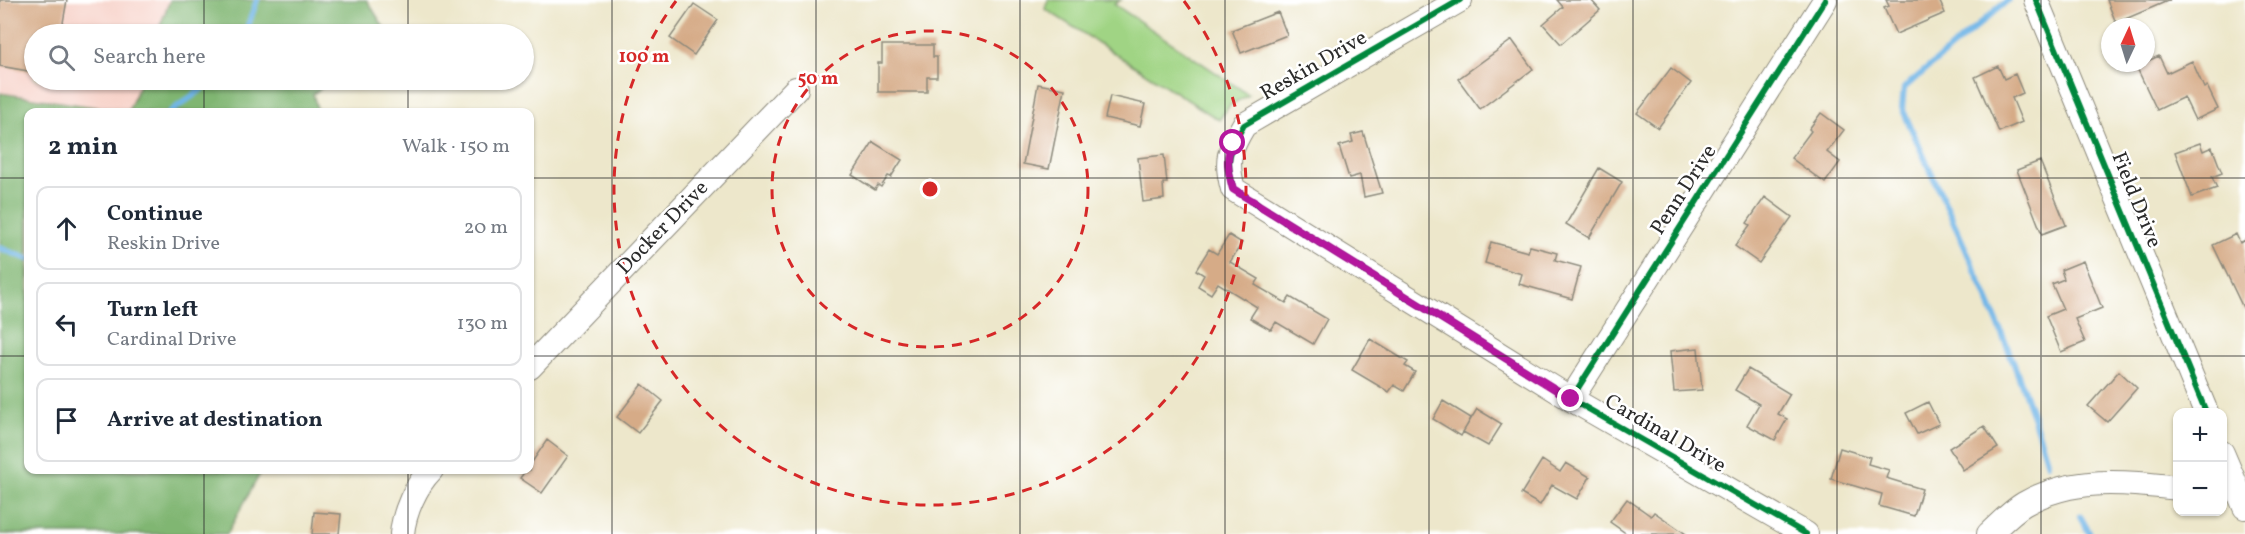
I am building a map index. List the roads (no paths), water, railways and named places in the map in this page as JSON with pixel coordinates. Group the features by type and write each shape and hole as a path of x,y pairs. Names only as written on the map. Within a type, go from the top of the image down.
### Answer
{"street":[{"name":"Reskin Drive","path":"1233,189 1228,169 1230,148 1244,125 1460,0"},
{"name":"Penn Drive","path":"1571,399 1825,0"},
{"name":"Field Drive","path":"2036,0 2204,408"},
{"name":"Docker Drive","path":"534,363 796,89"},
{"name":"Cardinal Drive","path":"1233,189 1571,399 1806,534"},
{"path":"2227,462 2245,507"},
{"path":"402,534 403,524 420,481 427,474"},
{"path":"1989,534 2023,504 2063,487 2120,481 2173,487"},
{"path":"2227,506 2245,516"}],"waterway":[{"path":"249,24 257,0"},
{"path":"2008,0 1904,88 1902,108 2000,328 2034,418 2048,464"},
{"path":"176,108 200,90"},
{"path":"0,248 24,257"},
{"path":"2080,516 2090,534"}]}
